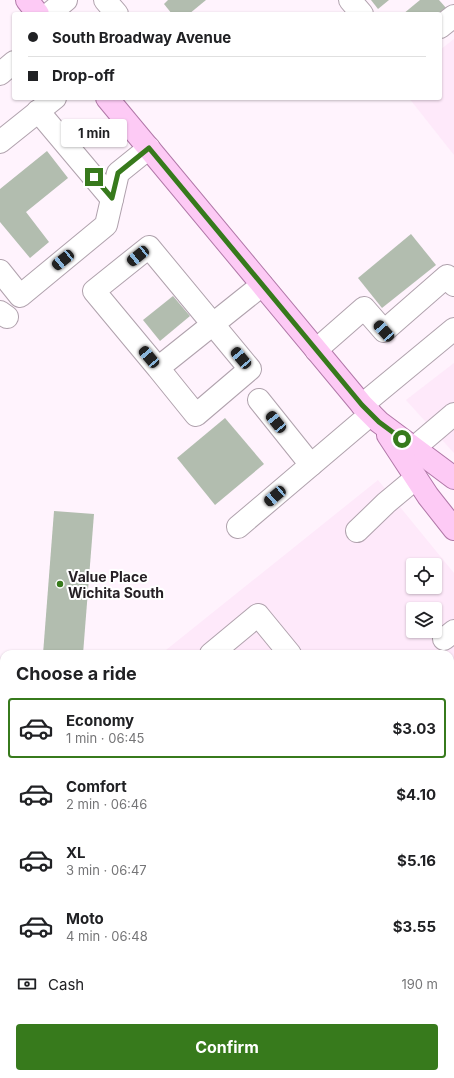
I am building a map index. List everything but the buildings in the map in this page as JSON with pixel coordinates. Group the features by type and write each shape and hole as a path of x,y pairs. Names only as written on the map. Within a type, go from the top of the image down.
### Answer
{"main road":[{"path":"27,0 36,12"},
{"path":"109,100 371,414 454,529"},
{"path":"371,414 454,478"}],"street":[{"path":"51,12 66,0"},
{"path":"105,0 115,12"},
{"path":"350,0 360,12"},
{"path":"442,25 454,16"},
{"path":"0,74 12,64"},
{"path":"0,142 52,100"},
{"path":"38,111 112,198"},
{"path":"0,271 20,296 106,225 118,173 149,148"},
{"path":"149,247 250,369 196,414 158,368 94,291 149,247"},
{"path":"316,350 364,308 384,331 447,276 454,285"},
{"path":"158,368 262,285"},
{"path":"238,527 371,414 454,329"},
{"path":"259,400 311,465"},
{"path":"414,448 454,414"},
{"path":"357,531 386,503 416,478"},
{"path":"216,650 258,615 287,650"}],"shaded area":[{"path":"454,39 454,155 411,100 442,100 442,48"},
{"path":"454,363 454,453 406,400"},
{"path":"378,480 442,558 406,558 406,594 442,594 442,558 454,573 454,650 166,650"}],"place":[{"name":"Value Place Wichita South","path":"60,584"}],"route":[{"path":"94,177 112,198 118,173 149,148 362,405 379,422 402,439"}]}
